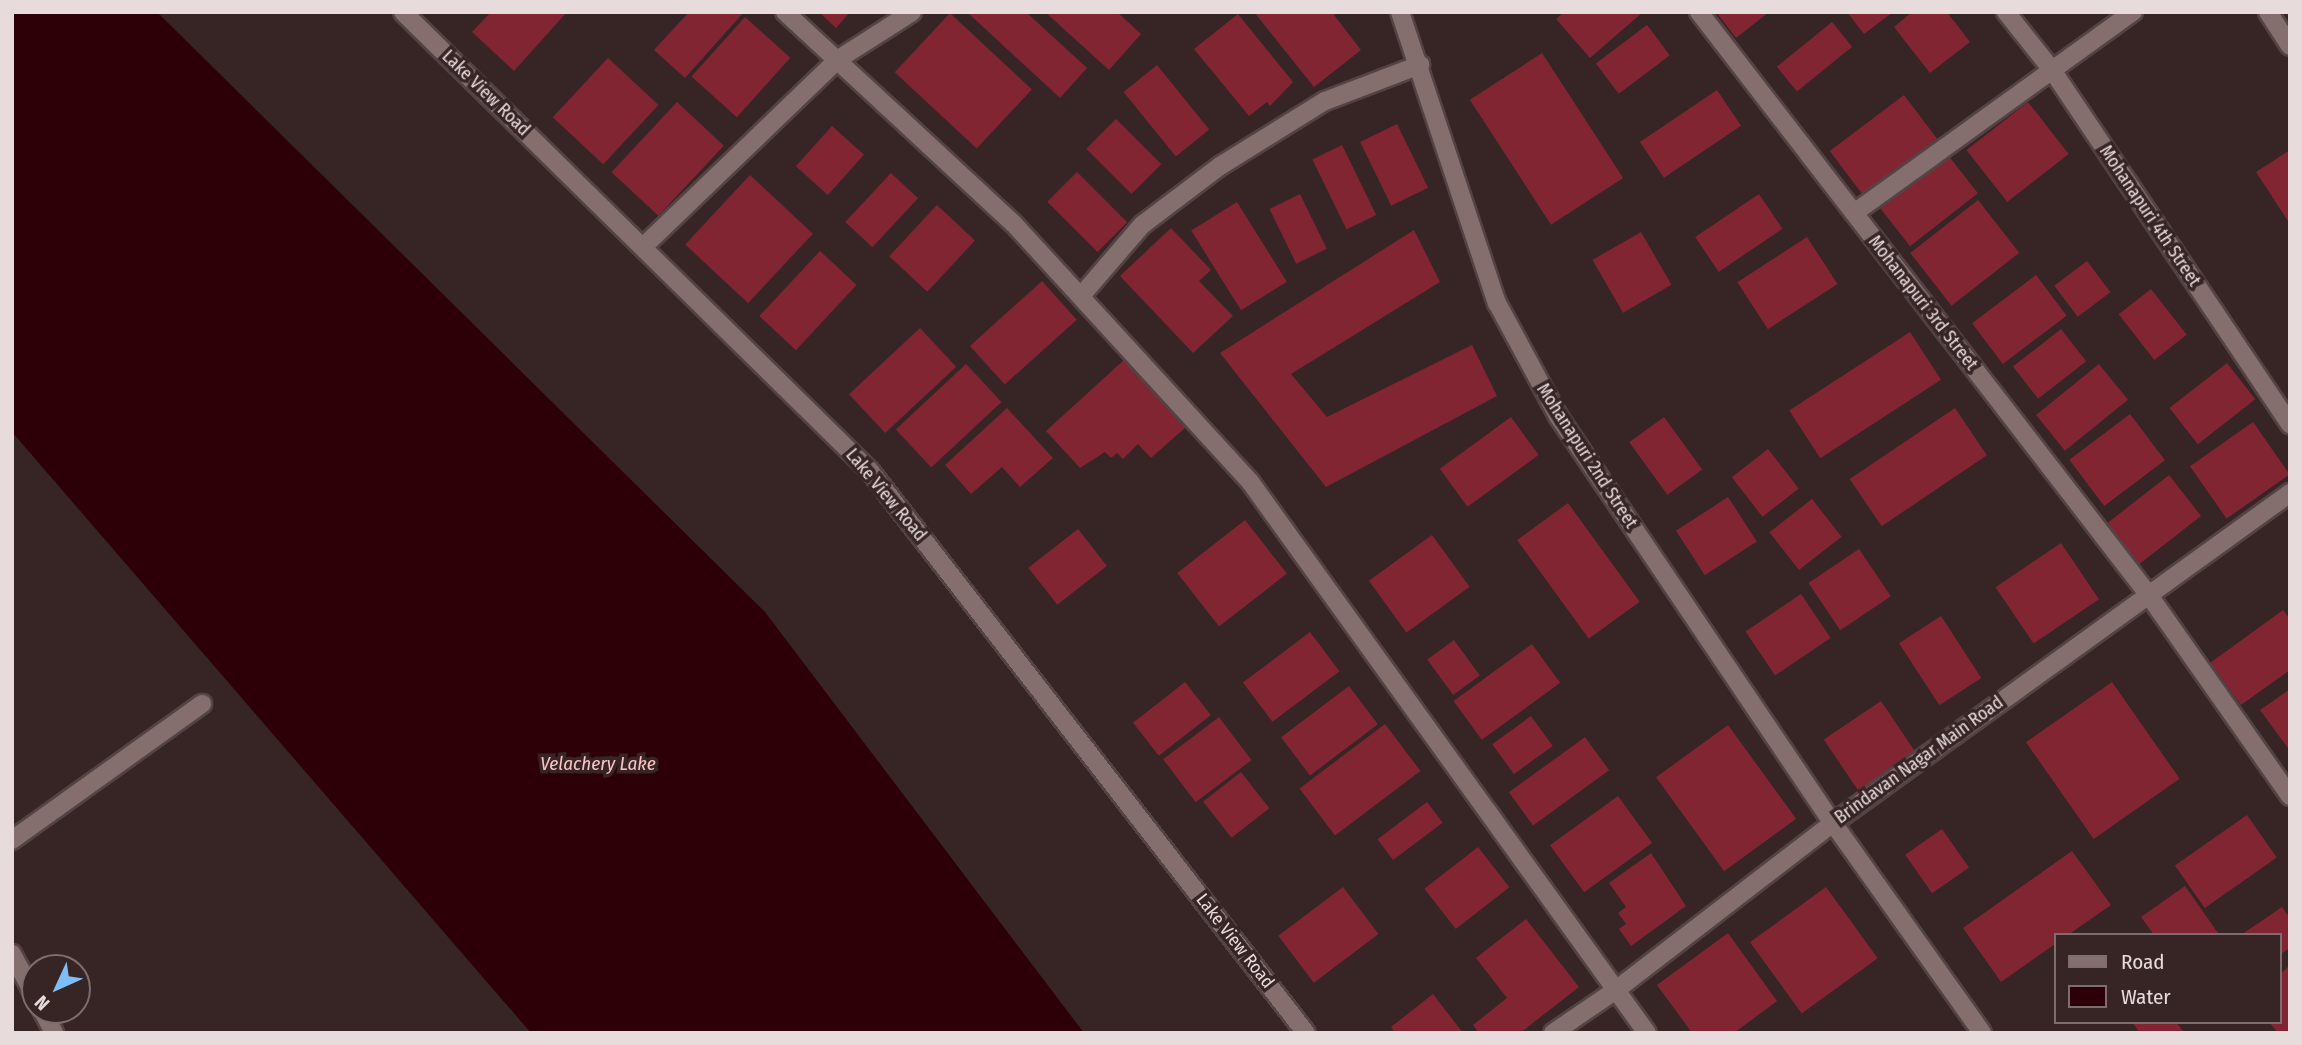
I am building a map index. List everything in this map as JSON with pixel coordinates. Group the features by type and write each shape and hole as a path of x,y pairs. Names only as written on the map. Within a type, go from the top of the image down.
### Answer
{"street":[{"name":"Lake View Road","path":"403,12 870,471 1306,1033"},
{"path":"785,12 1013,223 1251,483 1647,1033"},
{"path":"643,247 837,60 912,12"},
{"name":"Mohanapuri 2nd Street","path":"1400,12 1420,65 1496,303 1552,405 1833,823 1982,1033"},
{"name":"Mohanapuri 3rd Street","path":"1699,12 2147,594 2290,796"},
{"name":"Mohanapuri 4th Street","path":"2006,12 2052,70 2290,424"},
{"path":"1854,213 2133,12"},
{"path":"2268,12 2290,46"},
{"path":"1080,296 1142,225 1220,166 1325,101 1420,65"},
{"name":"Brindavan Nagar Main Road","path":"1553,1033 1616,990 1833,823 2290,493"},
{"path":"12,840 202,704"},
{"path":"12,954 21,970"}],"water":[{"name":"Velachery Lake","path":"12,12 157,12 765,612 1084,1033 531,1033 12,432"}],"building":[{"path":"491,12 567,12 514,71 472,32"},
{"path":"689,12 744,12 685,78 654,50"},
{"path":"819,12 850,12 836,28"},
{"path":"967,12 1026,12 1087,68 1060,98"},
{"path":"1045,12 1117,12 1141,34 1109,70"},
{"path":"1254,12 1338,12 1334,15 1361,50 1314,87"},
{"path":"1564,12 1643,12 1590,58 1556,19"},
{"path":"1716,12 1769,12 1736,38"},
{"path":"1847,12 1893,12 1864,34"},
{"path":"1912,12 1947,12 1970,42 1930,73 1894,27"},
{"path":"950,13 1032,89 977,149 895,72"},
{"path":"1238,14 1293,82 1270,106 1267,102 1249,116 1194,49"},
{"path":"745,17 790,58 737,117 691,76"},
{"path":"1832,22 1852,47 1797,92 1777,67"},
{"path":"1647,25 1670,55 1619,94 1596,64"},
{"path":"1542,53 1623,178 1551,225 1470,100"},
{"path":"608,58 658,105 603,164 553,117"},
{"path":"1157,65 1209,130 1176,157 1124,92"},
{"path":"1717,90 1741,126 1664,178 1640,142"},
{"path":"1904,95 1940,142 1865,198 1830,151"},
{"path":"677,102 724,146 658,216 612,172"},
{"path":"2028,102 2069,154 2007,202 1967,150"},
{"path":"1116,119 1161,164 1132,194 1086,149"},
{"path":"1397,124 1428,188 1391,206 1360,142"},
{"path":"832,126 864,155 828,195 796,166"},
{"path":"1342,145 1376,215 1347,230 1312,159"},
{"path":"1944,150 1978,193 1910,246 1876,203"},
{"path":"2290,150 2290,224 2256,172"},
{"path":"1077,172 1127,222 1098,252 1047,202"},
{"path":"891,173 918,198 872,247 845,222"},
{"path":"750,175 813,234 748,303 685,244"},
{"path":"1300,194 1327,249 1296,264 1269,209"},
{"path":"1759,194 1782,229 1719,272 1695,237"},
{"path":"1978,200 2019,253 1951,306 1910,253"},
{"path":"1237,202 1287,282 1241,310 1191,231"},
{"path":"937,205 975,240 927,292 889,256"},
{"path":"1171,228 1211,270 1199,281 1233,316 1193,353 1120,276"},
{"path":"1414,230 1440,282 1291,374 1327,417 1472,345 1497,396 1326,487 1220,353"},
{"path":"1641,232 1672,285 1623,313 1593,260"},
{"path":"1807,237 1837,284 1768,329 1737,282"},
{"path":"820,251 857,285 796,350 759,316"},
{"path":"2087,261 2110,292 2078,317 2054,286"},
{"path":"2036,275 2067,316 2003,364 1972,323"},
{"path":"1042,281 1077,320 1005,385 970,346"},
{"path":"2151,289 2187,335 2154,360 2119,314"},
{"path":"920,328 956,367 885,433 849,394"},
{"path":"2061,329 2086,361 2038,399 2013,367"},
{"path":"1910,332 1941,380 1820,458 1789,410"},
{"path":"1125,359 1186,427 1151,458 1138,444 1123,459 1117,453 1111,458 1105,452 1080,468 1046,431"},
{"path":"2227,363 2255,399 2198,444 2169,408"},
{"path":"966,364 1001,402 931,468 896,429"},
{"path":"2099,364 2128,400 2065,451 2036,415"},
{"path":"1007,408 1053,458 1020,487 1002,467 971,494 945,465"},
{"path":"1955,408 1987,455 1882,526 1850,479"},
{"path":"2130,414 2165,460 2104,506 2069,460"},
{"path":"1511,417 1539,455 1467,507 1440,469"},
{"path":"1664,417 1702,470 1667,495 1629,442"},
{"path":"2253,422 2290,474 2227,519 2190,466"},
{"path":"1768,449 1799,488 1763,517 1732,477"},
{"path":"2169,475 2201,516 2137,566 2105,525"},
{"path":"1728,497 1757,541 1705,575 1676,531"},
{"path":"1812,499 1842,537 1799,570 1769,532"},
{"path":"1568,503 1640,602 1589,639 1517,540"},
{"path":"1245,520 1287,574 1219,627 1177,573"},
{"path":"1078,529 1107,566 1057,605 1028,568"},
{"path":"1432,535 1470,587 1407,633 1369,581"},
{"path":"2061,543 2099,599 2034,644 1996,587"},
{"path":"1859,549 1891,596 1840,630 1808,583"},
{"path":"1801,594 1831,638 1775,675 1745,631"},
{"path":"2283,610 2290,619 2290,670 2241,705 2210,663"},
{"path":"1941,616 1981,678 1939,705 1899,643"},
{"path":"1310,632 1339,671 1272,722 1243,683"},
{"path":"1454,640 1480,676 1453,695 1427,659"},
{"path":"1532,644 1560,683 1482,740 1454,701"},
{"path":"1185,682 1211,715 1159,756 1133,723"},
{"path":"2112,682 2180,779 2094,839 2026,742"},
{"path":"1349,686 1378,724 1310,775 1281,737"},
{"path":"2290,689 2290,751 2260,710"},
{"path":"1881,701 1920,759 1863,798 1824,740"},
{"path":"1531,716 1553,746 1514,774 1492,744"},
{"path":"1219,717 1251,760 1196,802 1163,759"},
{"path":"1385,724 1421,771 1335,836 1300,788"},
{"path":"1728,725 1796,819 1724,871 1656,777"},
{"path":"1585,737 1609,770 1533,825 1509,792"},
{"path":"1241,772 1269,808 1231,838 1203,802"},
{"path":"1618,796 1652,843 1584,892 1550,845"},
{"path":"1427,802 1443,823 1393,860 1377,839"},
{"path":"2247,815 2277,858 2205,908 2175,865"},
{"path":"1942,829 1969,868 1932,893 1905,855"},
{"path":"1478,847 1509,887 1456,929 1424,889"},
{"path":"2072,851 2111,905 2071,933 2054,933 2054,945 2001,982 1963,928"},
{"path":"1651,853 1686,906 1631,946 1619,929 1626,924 1618,913 1626,907 1609,883"},
{"path":"2185,886 2218,933 2153,933 2141,917"},
{"path":"1343,887 1379,934 1314,983 1278,936"},
{"path":"1826,887 1878,958 1802,1013 1750,942"},
{"path":"2282,907 2290,918 2290,948 2281,954 2281,933 2244,933"},
{"path":"1526,919 1579,987 1520,1033 1479,1033 1473,1025 1507,998 1476,958"},
{"path":"1728,933 1777,1001 1734,1033 1692,1033 1657,985"},
{"path":"2290,965 2290,1030 2278,1033 2271,1024 2281,1024 2281,973"},
{"path":"1433,994 1463,1033 1395,1033 1391,1027"},
{"path":"2133,1024 2177,1024 2184,1033 2140,1033"}]}
